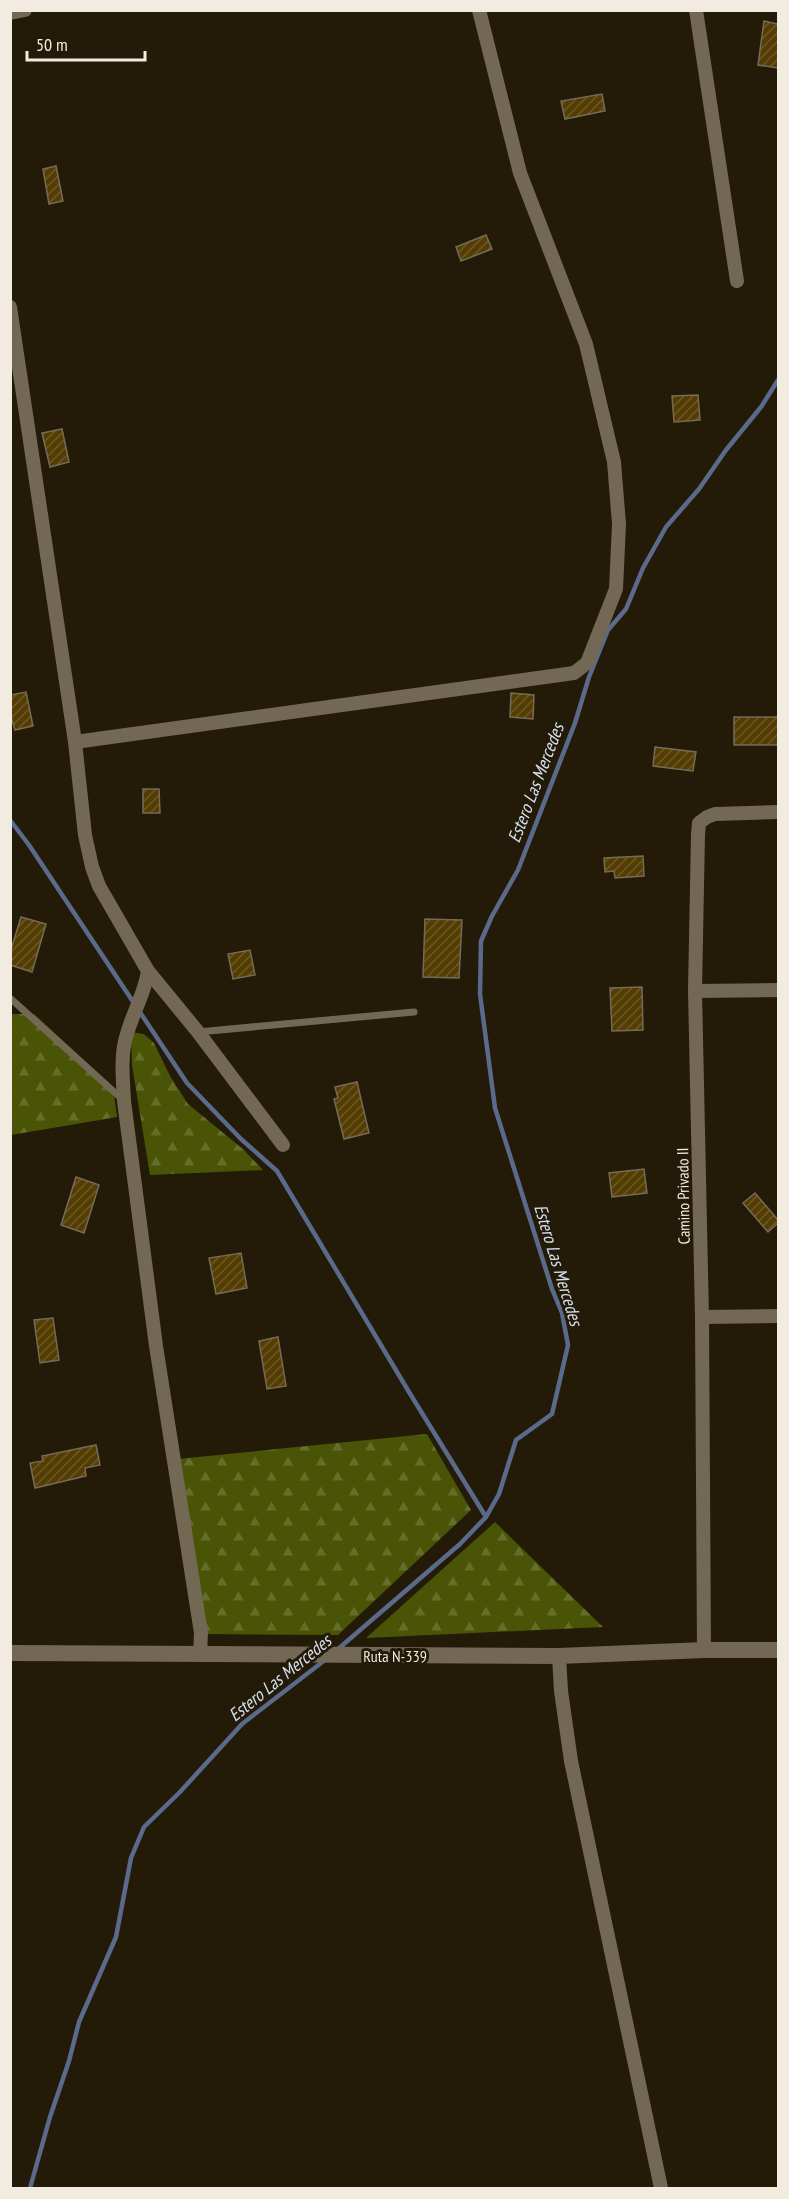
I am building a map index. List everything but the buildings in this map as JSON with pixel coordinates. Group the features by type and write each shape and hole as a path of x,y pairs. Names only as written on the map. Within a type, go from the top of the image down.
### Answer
{"street":[{"path":"10,13 25,10"},
{"path":"75,742 574,673 587,663 616,589 619,524 614,462 586,344 520,173 479,10"},
{"path":"696,10 737,281"},
{"path":"10,307 75,742 85,835 92,867 99,886 148,971 198,1032 283,1145"},
{"name":"Camino Privado II","path":"704,1650 702,1317 695,991 699,823 715,814 778,812"},
{"path":"148,971 146,987 126,1034 122,1066 124,1101 156,1346 201,1633 200,1654"},
{"path":"695,991 778,990"},
{"path":"702,1317 778,1316"},
{"name":"Ruta N-339","path":"10,1653 559,1656 704,1650 778,1650"},
{"path":"559,1656 561,1691 571,1761 661,2188"}],"lane":[{"path":"10,998 124,1101"},
{"path":"198,1032 414,1012"}],"green space":[{"path":"12,1014 34,1014 113,1087 117,1117 11,1135"},
{"path":"131,1032 144,1034 154,1043 170,1076 188,1104 244,1150 263,1170 150,1175 132,1065"},
{"path":"427,1434 471,1510 338,1635 202,1634 178,1459"},
{"path":"495,1522 603,1627 366,1638"}],"waterway":[{"name":"Estero Las Mercedes","path":"338,1649 460,1544 486,1517 499,1494 516,1440 552,1414 568,1345 562,1313 552,1289 495,1108 480,994 481,941 518,870 608,630 626,609 643,568 666,527 699,489 726,450 761,407 778,380"},
{"path":"10,820 29,845 187,1083 241,1139 277,1171 486,1517"},
{"name":"Estero Las Mercedes","path":"30,2188 79,2022 116,1937 131,1858 144,1827 180,1792 242,1724 325,1660"}]}
